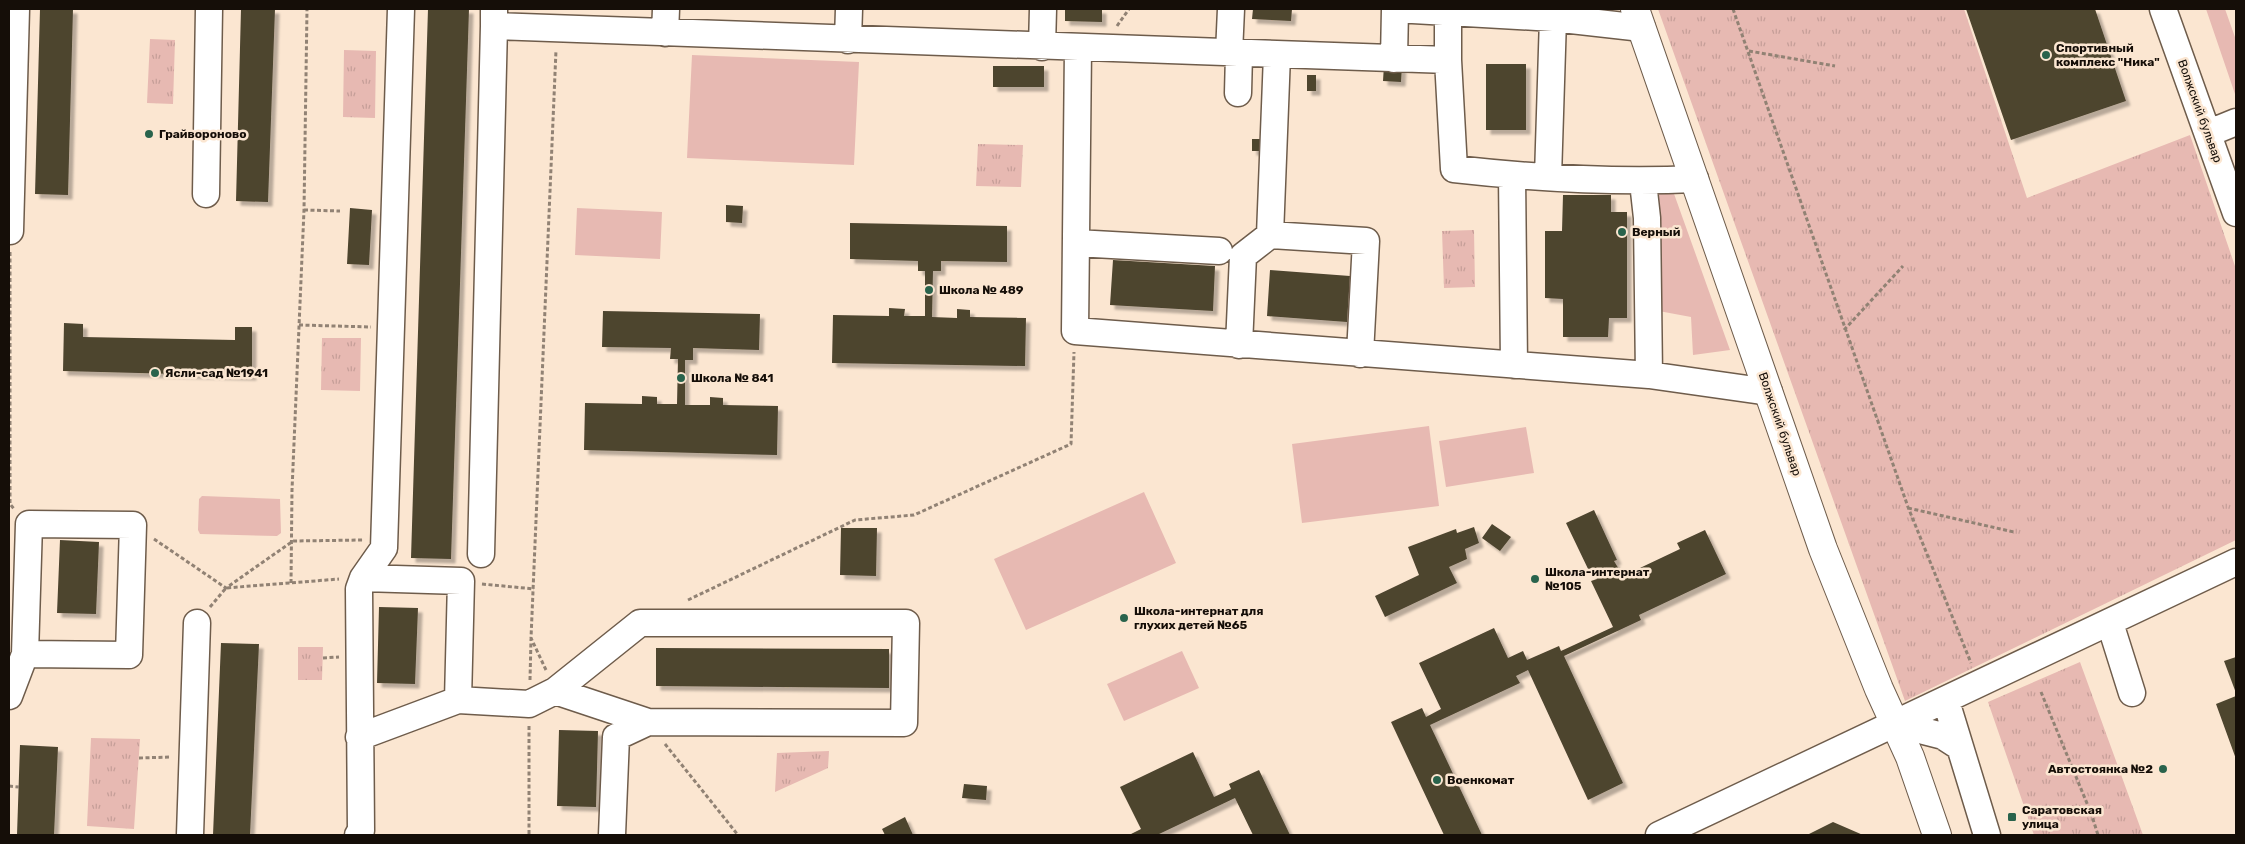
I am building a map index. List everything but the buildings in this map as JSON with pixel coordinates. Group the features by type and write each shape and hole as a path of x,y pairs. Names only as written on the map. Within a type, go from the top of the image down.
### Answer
{"main road":[{"name":"Волжский бульвар","path":"1638,18 1823,548 1879,689 1910,757 1936,835"}],"street":[{"path":"10,231 16,9"},
{"path":"206,194 209,9"},
{"path":"360,834 359,589 363,578 384,548 401,9"},
{"path":"848,40 849,9"},
{"path":"1042,47 1043,9"},
{"path":"1231,9 1238,93"},
{"path":"1394,59 1395,9 1448,12 1497,11 1553,18 1638,18"},
{"name":"Волжский бульвар","path":"2163,9 2209,133 2236,213"},
{"path":"1448,12 1448,60 1454,169 1512,175 1643,182 1695,179"},
{"path":"481,554 494,17 557,28 665,21 848,40 1448,60"},
{"path":"1548,177 1553,18"},
{"path":"1078,48 1075,331 1649,375 1769,392"},
{"path":"1270,235 1277,55"},
{"path":"2209,133 2236,122"},
{"path":"1512,175 1514,364"},
{"path":"1643,182 1647,218 1649,375"},
{"path":"1239,345 1243,256 1270,235 1366,241 1360,354"},
{"path":"1076,243 1219,251"},
{"path":"9,696 25,654 29,524 132,525 129,655 25,654"},
{"path":"1659,835 1946,701 2236,562"},
{"path":"363,578 460,582 458,700"},
{"path":"190,835 197,623"},
{"path":"359,737 458,700 529,704 555,692 640,623 906,623 904,723 648,722 555,692"},
{"path":"2110,623 2132,693"},
{"path":"1946,701 1988,835"},
{"path":"612,835 616,737 648,722"},
{"path":"1896,724 1943,736 1960,747"}],"path":[{"path":"291,583 293,541 292,490 304,210 307,9"},
{"path":"1733,9 1908,508 1975,670"},
{"path":"529,835 529,704 557,28"},
{"path":"1749,52 1835,66"},
{"path":"304,210 340,211"},
{"path":"10,231 10,504 29,524"},
{"path":"1844,330 1903,266"},
{"path":"299,325 391,328"},
{"path":"685,602 855,520 914,515 1071,444 1075,331"},
{"path":"1908,508 2014,532"},
{"path":"132,525 226,588 363,578"},
{"path":"197,623 226,588 293,541 384,540"},
{"path":"460,582 534,589"},
{"path":"532,638 555,692"},
{"path":"2042,692 2091,813 2098,835"},
{"path":"648,722 738,835"},
{"path":"139,758 174,757"},
{"path":"9,786 19,787"}],"green space":[{"path":"1658,9 1964,9 2027,198 2190,135 2236,269 2236,540 1905,701"},
{"path":"2206,9 2225,9 2236,40 2236,97"},
{"path":"150,39 175,40 173,104 147,103"},
{"path":"344,50 376,51 375,118 343,117"},
{"path":"692,55 859,62 854,165 687,158"},
{"path":"978,144 1023,145 1021,187 976,186"},
{"path":"1673,191 1730,350 1693,355 1691,317 1648,309 1644,192"},
{"path":"577,208 662,212 660,259 575,255"},
{"path":"1474,230 1475,287 1444,288 1442,231"},
{"path":"322,338 361,338 360,391 321,390"},
{"path":"1429,426 1439,506 1302,523 1292,444"},
{"path":"1526,427 1534,473 1446,487 1439,441"},
{"path":"1144,492 1176,563 1026,630 994,559"},
{"path":"202,496 280,499 281,533 277,536 200,534 198,530 199,499"},
{"path":"298,647 323,647 322,680 298,680"},
{"path":"1182,651 1199,688 1124,721 1107,684"},
{"path":"2080,662 2143,835 2034,835 1988,702"},
{"path":"91,738 140,739 134,829 87,826"},
{"path":"829,751 828,768 775,792 777,753"}],"place":[{"name":"Спортивный комплекс \"Ника\"","path":"2046,55"},
{"name":"Грайвороново","path":"149,134"},
{"name":"Верный","path":"1622,232"},
{"name":"Школа № 489","path":"929,290"},
{"name":"Ясли-сад №1941","path":"155,373"},
{"name":"Школа № 841","path":"681,378"},
{"name":"Школа-интернат №105","path":"1535,579"},
{"name":"Школа-интернат для глухих детей №65","path":"1124,618"},
{"name":"Автостоянка №2","path":"2163,769"},
{"name":"Военкомат","path":"1437,780"},
{"name":"Саратовская улица","path":"2012,817"}]}
